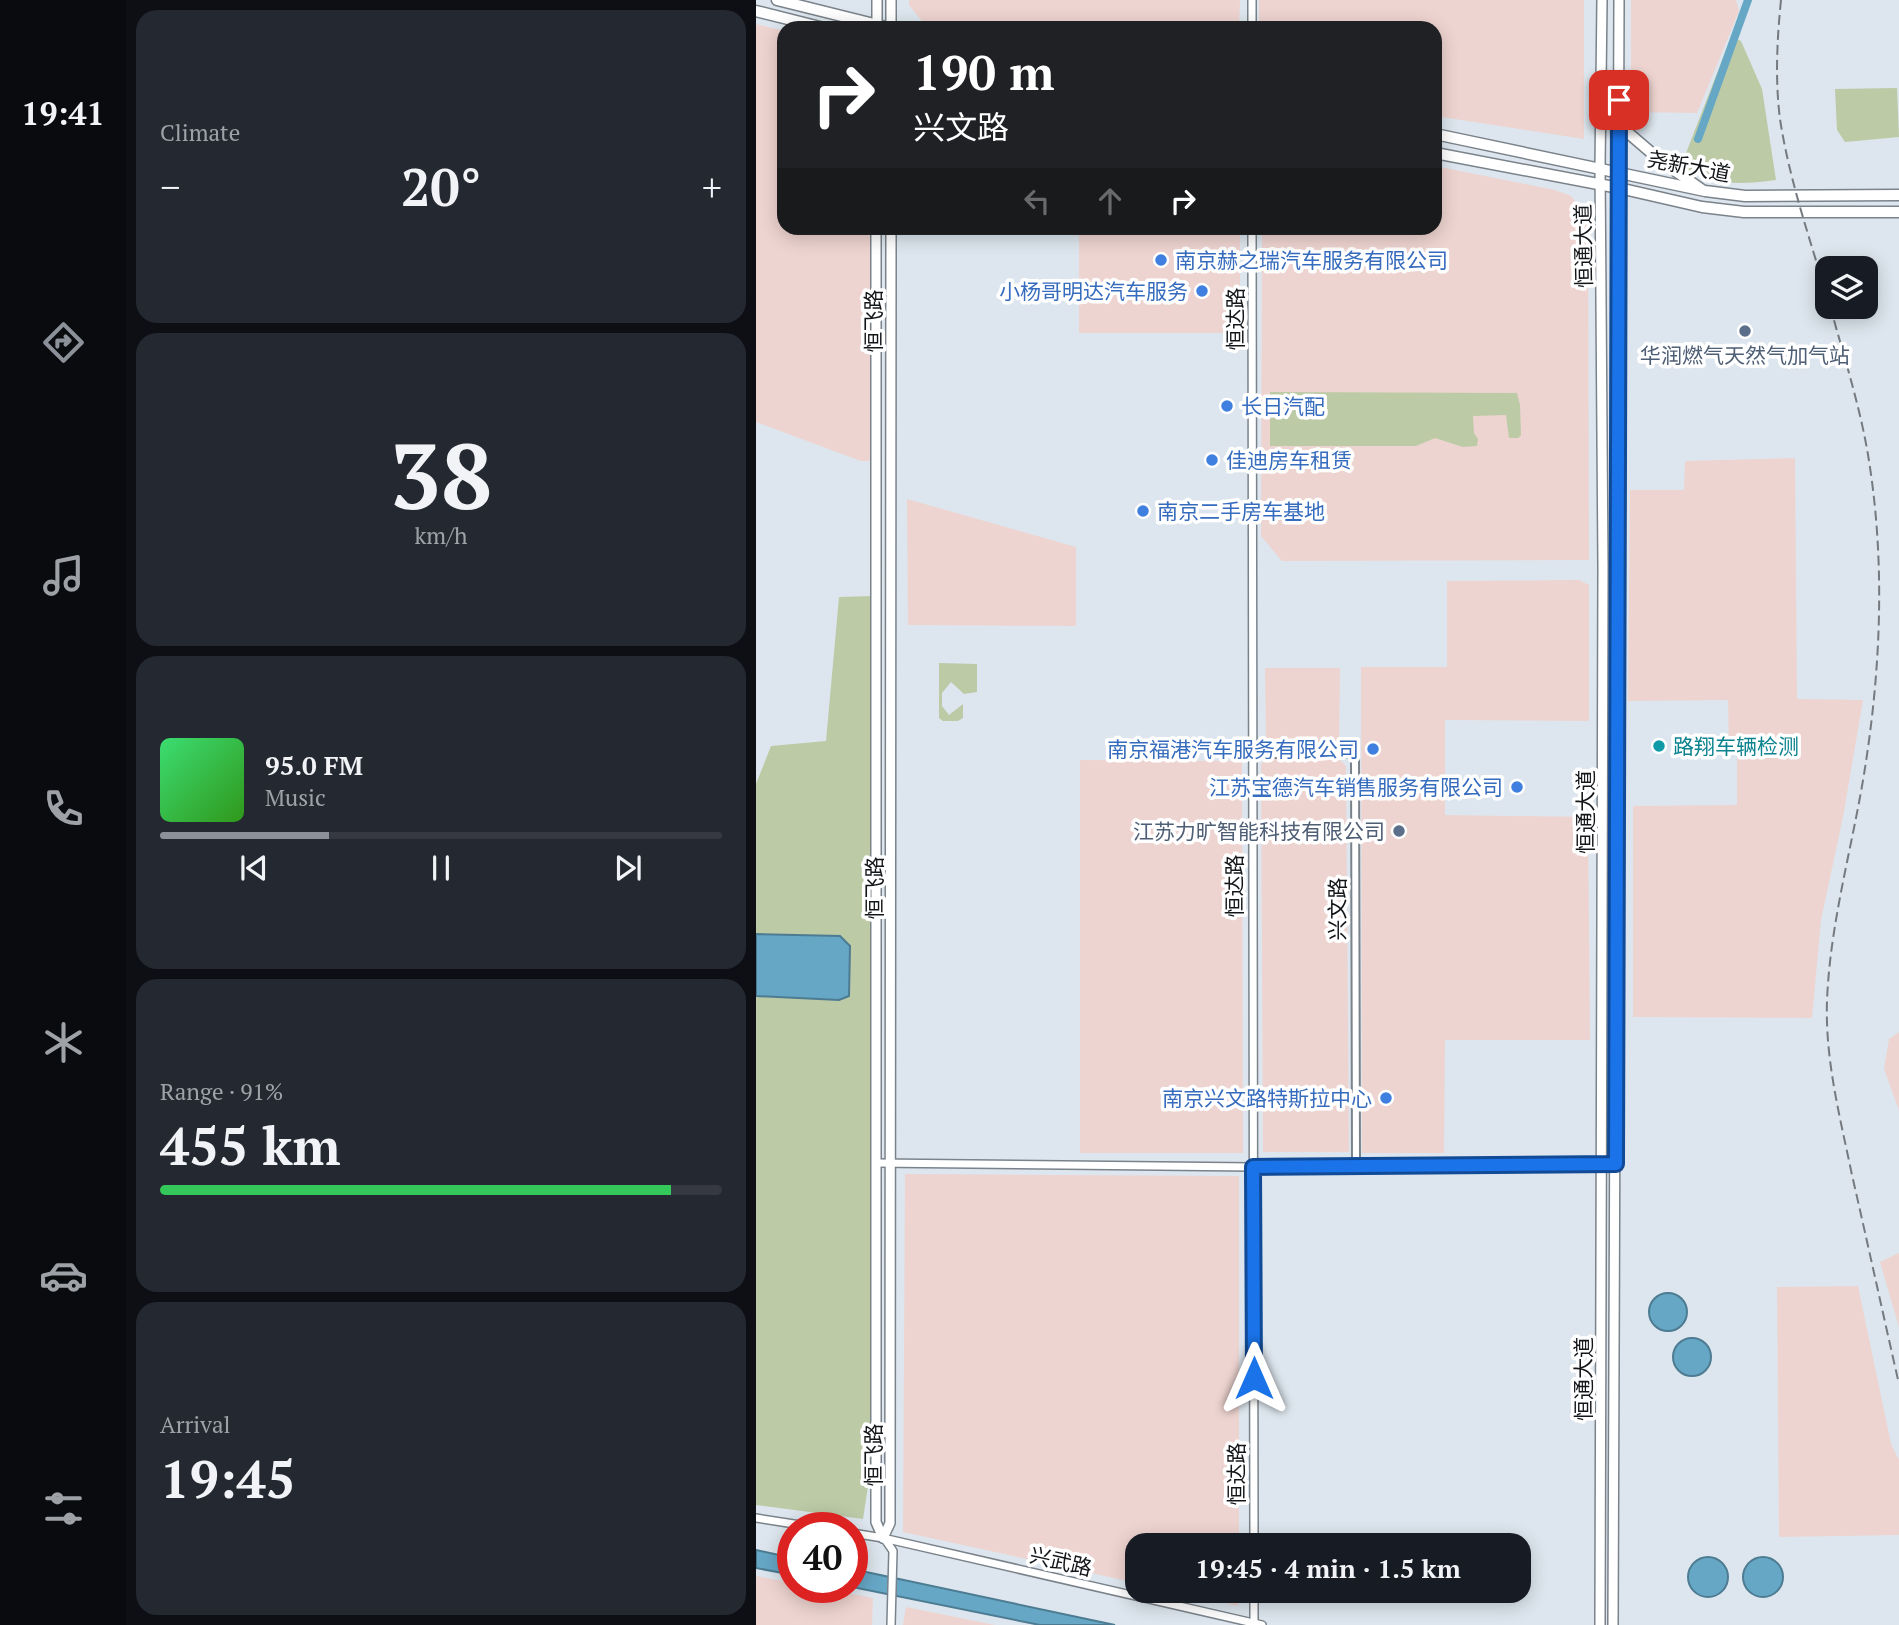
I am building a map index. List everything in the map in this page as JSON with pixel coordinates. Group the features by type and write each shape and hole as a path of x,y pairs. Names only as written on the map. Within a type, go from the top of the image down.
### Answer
{"main road":[{"path":"777,0 858,21"},
{"path":"877,0 877,21"},
{"path":"891,0 891,21"},
{"name":"恒通大道","path":"1600,1625 1604,567 1600,184 1602,0"},
{"name":"恒通大道","path":"1614,1625 1619,0"},
{"path":"756,11 796,21"},
{"path":"1619,125 1661,162 1705,191"},
{"name":"尧新大道","path":"1442,135 1705,191 1745,196 1899,195"},
{"name":"尧新大道","path":"1442,154 1600,184 1665,200 1744,212 1899,212"},
{"name":"恒飞路","path":"876,235 876,1522 883,1538"},
{"name":"恒飞路","path":"883,1538 890,1523 891,235"}],"street":[{"path":"1252,0 1252,21"},
{"name":"恒达路","path":"1252,235 1254,1533"},
{"name":"兴文路","path":"1253,754 1355,754 1356,1166"},
{"path":"877,1163 1253,1167 1616,1164"},
{"path":"756,1518 777,1521"},
{"name":"兴武路","path":"868,1536 1258,1624"},
{"path":"883,1538 893,1551 891,1625"},
{"path":"1255,1603 1258,1624"}],"shaded area":[{"path":"909,0 1240,0 1239,21 922,21 909,5"},
{"path":"1259,0 1584,0 1584,139 1442,117 1442,21 1259,21"},
{"path":"1631,0 1736,0 1739,11 1697,113 1631,112"},
{"path":"756,24 777,29 777,235 872,235 873,454 870,461 861,461 756,422"},
{"path":"1442,167 1555,190 1571,196 1588,218 1589,560 1282,561 1261,536 1262,235 1442,235"},
{"path":"1079,235 1240,235 1240,333 1079,333"},
{"path":"1795,458 1797,699 1863,700 1843,817 1821,920 1812,1018 1633,1017 1633,806 1737,805 1737,753 1729,753 1728,700 1628,701 1630,490 1684,490 1685,461"},
{"path":"907,499 1076,547 1076,626 908,625"},
{"path":"1579,580 1589,585 1589,721 1445,720 1445,815 1588,817 1590,1040 1445,1040 1444,1153 1362,1153 1361,667 1447,667 1447,581"},
{"path":"1265,668 1340,668 1339,748 1272,748 1266,745"},
{"path":"1267,759 1339,759 1346,766 1349,1152 1263,1152 1261,764"},
{"path":"1080,760 1242,761 1243,1153 1080,1153"},
{"path":"1899,1032 1899,1110 1884,1069 1889,1039"},
{"path":"905,1174 1239,1176 1239,1533 1125,1533 1125,1580 903,1532"},
{"path":"1899,1253 1899,1327 1880,1262"},
{"path":"1858,1286 1891,1444 1899,1460 1899,1535 1779,1537 1777,1287"},
{"path":"756,1576 777,1580 777,1603 868,1603 868,1597 873,1598 872,1625 756,1625"},
{"path":"906,1607 995,1625 903,1625"}],"green space":[{"path":"1731,37 1741,41 1762,89 1776,180 1749,183 1716,181 1681,166"},
{"path":"1897,88 1899,137 1845,142 1837,130 1835,89"},
{"path":"1270,392 1517,393 1521,435 1518,438 1509,438 1506,415 1473,416 1477,446 1463,447 1435,438 1416,446 1270,446"},
{"path":"872,596 870,1473 864,1512 810,1512 756,1505 756,784 771,746 826,741 839,597"},
{"path":"939,663 977,664 977,692 964,694 951,682 942,693 942,706 949,715 963,704 963,718 958,721 943,721 939,718"}],"water":[{"path":"756,934 840,936 850,946 849,996 839,1000 756,996"},
{"path":"1668,1293 1681,1299 1687,1312 1681,1325 1668,1331 1655,1325 1649,1312 1655,1299"},
{"path":"1692,1338 1705,1344 1711,1357 1705,1370 1692,1376 1679,1370 1673,1357 1679,1344"},
{"path":"756,1550 777,1555 777,1572 756,1568"},
{"path":"1708,1557 1716,1558 1722,1563 1727,1569 1727,1585 1722,1591 1716,1596 1708,1597 1700,1596 1694,1591 1689,1585 1688,1577 1689,1569 1694,1563 1700,1558"},
{"path":"1763,1557 1771,1558 1777,1563 1782,1569 1782,1585 1777,1591 1771,1596 1763,1597 1755,1596 1749,1591 1744,1585 1743,1577 1744,1569 1749,1563 1755,1558"},
{"path":"868,1572 1115,1625 1040,1625 868,1590"}],"waterway":[{"path":"1698,139 1748,0"}],"railway":[{"path":"1781,0 1777,60 1780,119 1794,186 1815,257"},
{"path":"1834,319 1857,403 1869,461 1877,537 1879,614 1870,730 1829,971 1828,1045 1843,1132 1899,1384"}],"place":[{"name":"南京赫之瑞汽车服务有限公司","path":"1161,260"},
{"name":"小杨哥明达汽车服务","path":"1202,291"},
{"name":"华润燃气天然气加气站","path":"1745,331"},
{"name":"长日汽配","path":"1227,406"},
{"name":"佳迪房车租赁","path":"1212,460"},
{"name":"南京二手房车基地","path":"1143,511"},
{"name":"路翔车辆检测","path":"1659,746"},
{"name":"南京福港汽车服务有限公司","path":"1373,749"},
{"name":"江苏宝德汽车销售服务有限公司","path":"1517,787"},
{"name":"江苏力旷智能科技有限公司","path":"1399,831"},
{"name":"南京兴文路特斯拉中心","path":"1386,1098"}],"route":[{"path":"1254,1378 1253,1167 1616,1164 1619,100"}]}
